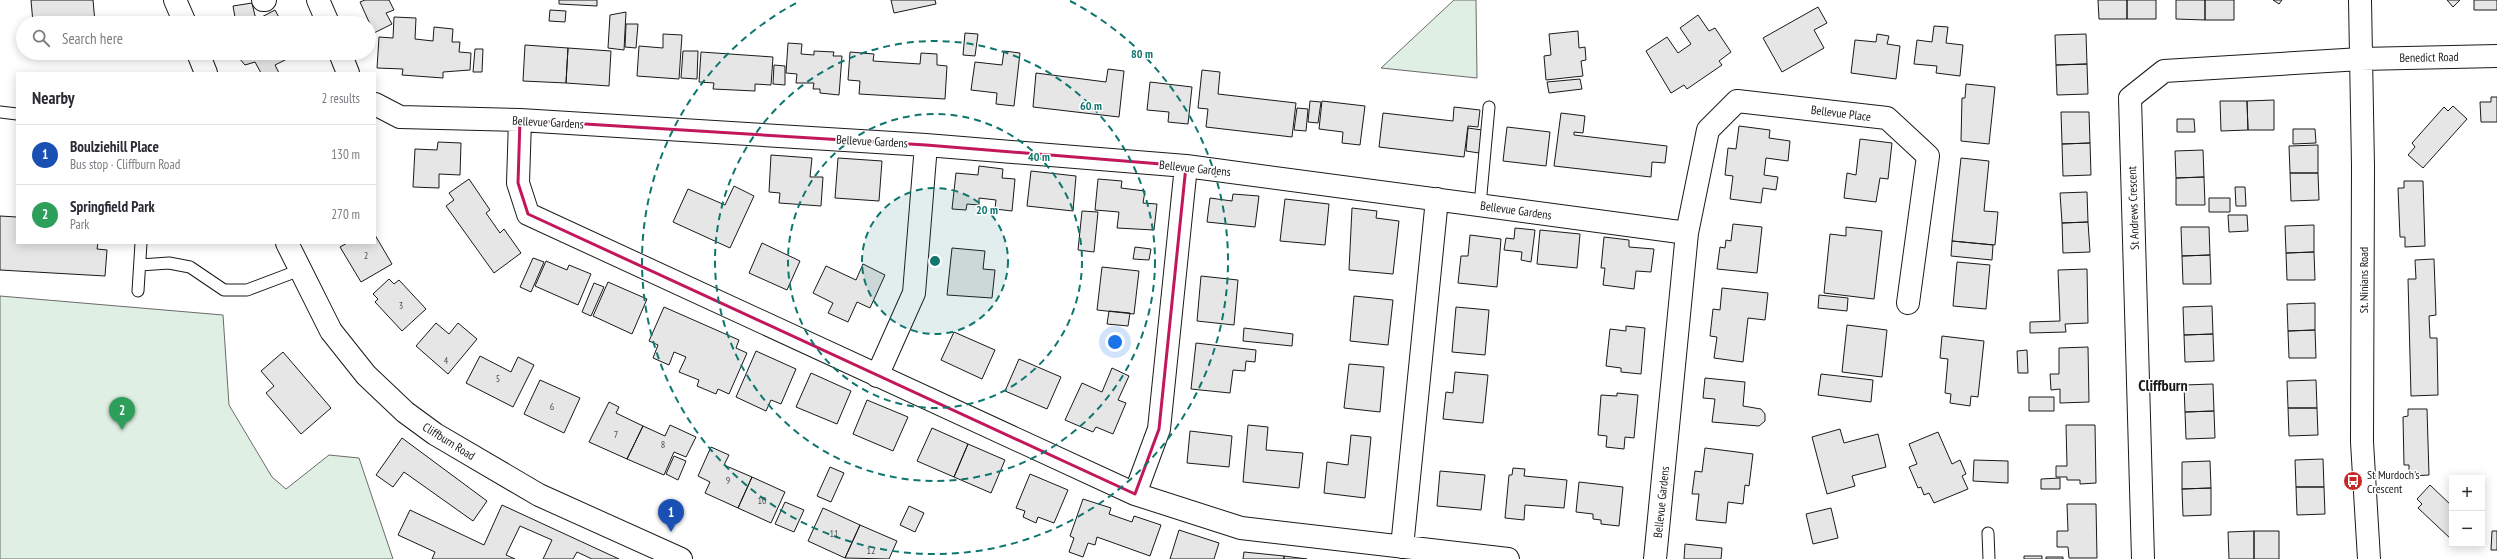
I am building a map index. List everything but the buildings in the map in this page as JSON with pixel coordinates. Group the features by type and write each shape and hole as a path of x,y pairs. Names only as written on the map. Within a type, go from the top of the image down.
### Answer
{"street":[{"path":"175,0 182,16"},
{"path":"318,0 325,16"},
{"name":"St. Ninians Road","path":"2360,0 2363,166 2362,442 2369,559"},
{"name":"Benedict Road","path":"2361,59 2497,56"},
{"name":"St Andrews Crescent","path":"2143,559 2130,98 2164,71 2361,59"},
{"path":"201,60 206,72"},
{"path":"343,60 348,72"},
{"name":"Bellevue Place","path":"1687,233 1708,130 1737,101 1887,118 1928,156 1908,303"},
{"name":"Bellevue Gardens","path":"376,105 400,117 520,120 926,145 1186,166 1687,233 1655,559"},
{"path":"520,120 518,184 528,214 1135,494 1241,528 1508,559"},
{"path":"877,376 914,294 926,145"},
{"path":"1135,494 1159,429 1186,166"},
{"path":"1402,546 1437,199"},
{"name":"Cliffburn Road","path":"287,244 331,330 366,375 411,417 435,434 539,495 682,559"}],"lane":[{"path":"1480,205 1489,107"},
{"path":"0,112 16,114"},
{"path":"138,291 141,244"},
{"path":"140,265 169,263 190,267 224,290 247,290 300,270"},
{"path":"1988,533 1989,559"}],"highlighted area":[{"path":"520,120 926,145 1186,166 1159,429 1135,494 528,214 518,183"}],"green space":[{"path":"1454,0 1476,0 1477,78 1381,68"},
{"path":"0,296 223,315 229,405 272,477 286,489 329,455 359,458 393,559 0,559"}],"place":[{"name":"Springfield Park","path":"122,430"},
{"name":"St Murdoch's Crescent","path":"2353,481"},
{"name":"Boulziehill Place","path":"671,532"}],"district":[{"name":"Cliffburn","path":"2163,385"}]}
